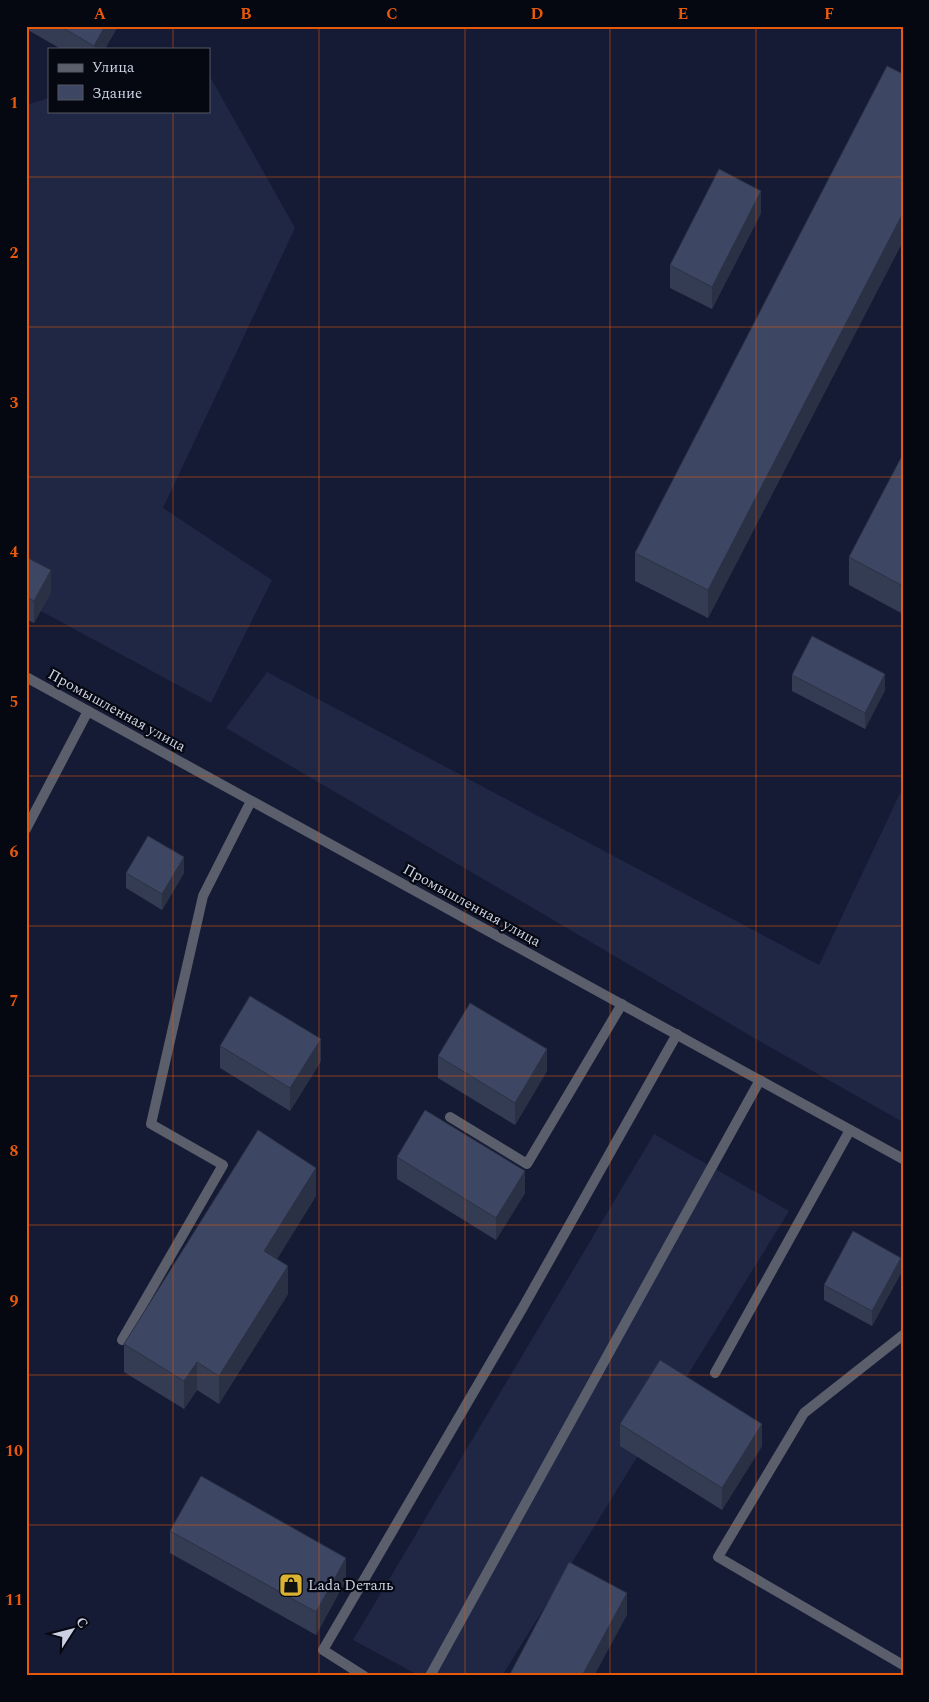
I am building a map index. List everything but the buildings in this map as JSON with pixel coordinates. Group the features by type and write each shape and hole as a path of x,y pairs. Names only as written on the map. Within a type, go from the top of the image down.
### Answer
{"street":[{"name":"Промышленная улица","path":"26,677 903,1159"},
{"path":"26,830 88,711"},
{"path":"122,1340 223,1165 151,1124 203,896 252,801"},
{"path":"450,1117 527,1164 622,1004"},
{"path":"364,1676 323,1650 522,1309 677,1034"},
{"path":"430,1676 760,1080"},
{"path":"715,1373 850,1130"},
{"path":"903,1335 804,1413 718,1557 903,1665"}],"shaded area":[{"path":"210,77 295,228 163,508 272,580 211,703 26,603 26,105 48,98 48,112 210,112"},
{"path":"267,672 819,965 903,787 903,1122 768,1046 226,728"},
{"path":"654,1134 789,1211 502,1676 420,1676 353,1640"}],"place":[{"name":"Lada Dеталь","path":"291,1585"}]}
